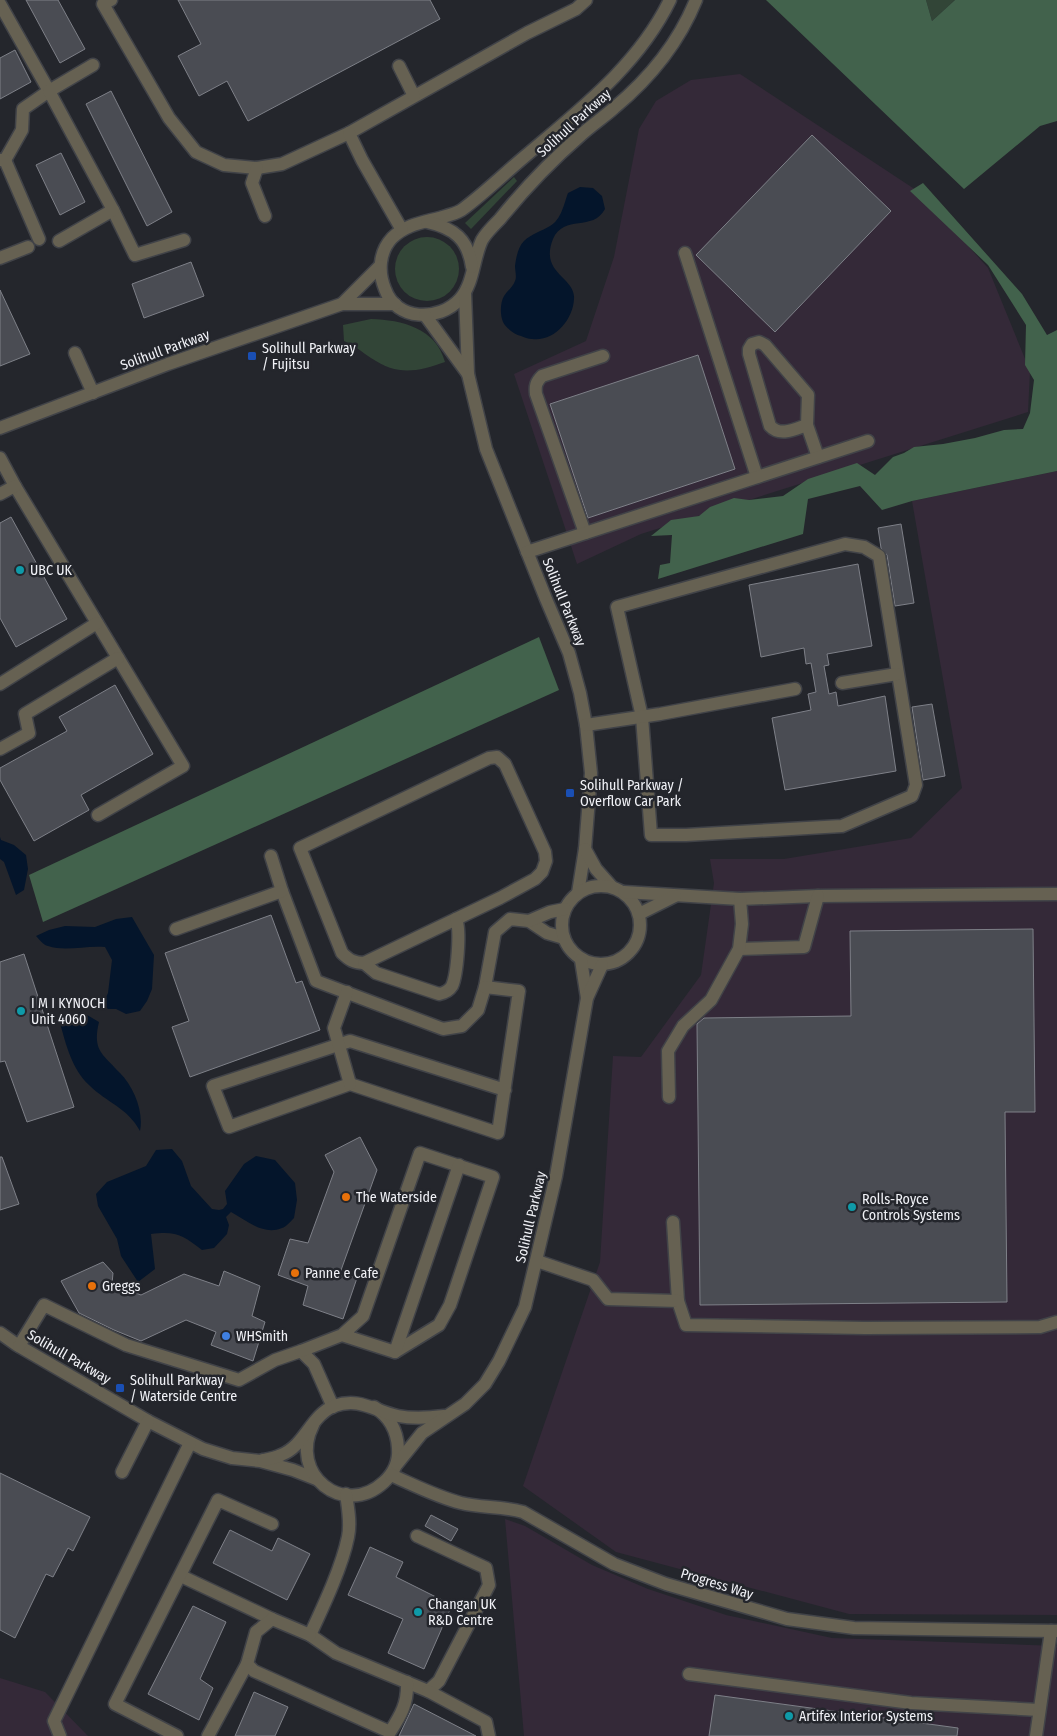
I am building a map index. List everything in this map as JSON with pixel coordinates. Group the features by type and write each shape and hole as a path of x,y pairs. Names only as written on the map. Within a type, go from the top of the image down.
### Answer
{"street":[{"path":"105,2 169,118 196,152 224,165 257,168 282,164 349,133 527,32 576,9 586,0"},
{"name":"Solihull Parkway","path":"380,266 383,252 391,239 402,230 413,224 427,222 461,211 576,113 639,50 658,23 670,0"},
{"name":"Solihull Parkway","path":"465,293 483,239 542,171 616,106 650,72 690,17 696,0"},
{"path":"0,4 6,24 49,92 135,255 184,240"},
{"path":"39,239 3,160 22,130 23,109 93,65"},
{"path":"399,66 414,96"},
{"path":"349,133 362,160 402,230"},
{"path":"257,168 252,183 264,216"},
{"path":"59,241 112,210"},
{"path":"427,222 442,226 456,234 464,242 472,269"},
{"path":"0,258 28,247"},
{"path":"685,254 758,477"},
{"path":"380,266 386,293 395,304 408,312 425,315 439,314 449,309 465,293"},
{"path":"342,304 380,266"},
{"path":"465,293 468,374"},
{"path":"342,304 395,304"},
{"name":"Solihull Parkway","path":"0,428 168,364 342,304"},
{"path":"425,315 468,374"},
{"path":"807,425 779,432 774,431 770,426 749,354 752,344 759,342 765,345 808,394 807,425 818,457"},
{"path":"75,353 93,392"},
{"path":"584,533 536,394 536,386 537,380 542,376 603,356"},
{"name":"Solihull Parkway","path":"468,374 486,449 569,653 580,693 586,725 591,773 585,850 578,893"},
{"path":"527,552 868,441"},
{"path":"0,458 183,766 98,815"},
{"path":"0,494 15,486"},
{"path":"845,544 864,547 879,556 897,674 916,785 912,796 842,826 686,835 651,835 642,717 617,606 845,544"},
{"path":"0,684 97,623"},
{"path":"0,749 29,733 25,714 118,658"},
{"path":"842,684 897,674"},
{"path":"586,725 642,717 796,689"},
{"path":"497,757 505,764 545,852 546,861 542,872 535,879 500,898 364,963 356,963 349,960 342,953 300,848 488,758 497,757"},
{"path":"585,850 596,868 618,890 633,901 639,914 641,926 639,938 632,950 623,959 602,965 582,960 572,952 564,938 562,926 565,908 578,893 598,886 618,890 675,896 740,899 818,896 1057,894"},
{"path":"271,856 282,892 316,982 443,1029 462,1026 478,1010 485,987 495,932 510,918"},
{"path":"176,929 282,892"},
{"path":"639,914 675,896"},
{"path":"739,949 804,946 818,896"},
{"path":"500,898 510,918"},
{"path":"669,1097 668,1051 683,1026 711,1000 739,949 742,924 740,899"},
{"path":"529,921 565,908"},
{"path":"510,918 529,921 548,933 564,938"},
{"path":"364,963 376,973 444,994 452,985 458,942 458,924 456,919"},
{"name":"Solihull Parkway","path":"582,960 587,998"},
{"name":"Solihull Parkway","path":"394,1470 422,1433 465,1404 485,1384 499,1361 525,1307 556,1176 587,998 602,965"},
{"path":"485,987 518,991 505,1090 498,1133 350,1084 229,1127 213,1086 350,1041 505,1090"},
{"path":"347,992 334,1028 350,1084"},
{"path":"19,1346 44,1306 126,1345 239,1380 274,1360 342,1335 363,1316 420,1153 493,1177 450,1305 439,1325 395,1352 342,1335"},
{"path":"395,1352 459,1166"},
{"path":"673,1222 678,1301 686,1325 865,1328 1040,1327 1057,1322"},
{"path":"537,1261 593,1280 608,1299 678,1301"},
{"name":"Solihull Parkway","path":"0,1334 148,1421 190,1443 232,1458 260,1461"},
{"path":"301,1351 314,1364 333,1407"},
{"path":"260,1461 283,1455 298,1443 323,1412 344,1403 359,1403 396,1416 422,1418 446,1416"},
{"path":"260,1461 293,1470 316,1479 330,1490 346,1494 365,1493 378,1487 394,1470 398,1450 397,1437 392,1424 374,1407"},
{"path":"122,1472 148,1421"},
{"path":"313,1425 309,1432 306,1458 310,1470 316,1479"},
{"path":"60,1736 54,1722 190,1443"},
{"name":"Progress Way","path":"394,1470 446,1499 463,1504 508,1507 523,1512 614,1564 666,1584 787,1619 854,1628 1054,1631"},
{"path":"310,1635 340,1562 348,1536 349,1518 346,1494"},
{"path":"177,1736 115,1704 218,1500 272,1524"},
{"path":"417,1536 486,1568 489,1585 439,1681 428,1691"},
{"path":"181,1576 310,1635 336,1652 428,1691 486,1722 489,1736"},
{"path":"208,1736 247,1664 256,1632 272,1619"},
{"path":"1036,1736 1054,1631"},
{"path":"247,1664 254,1671 389,1734 401,1715 408,1696 407,1682"},
{"path":"690,1674 911,1703 1039,1710"}],"shaded area":[{"path":"740,74 919,192 988,268 1030,371 1028,412 641,534 577,564 514,374 586,341 614,257 639,129 656,101 691,80"},
{"name":"Rolls-Royce Controls Systems","path":"1057,471 1057,1615 849,1614 616,1552 523,1486 600,1262 613,1056 641,1057 701,975 714,883 710,859 784,859 911,838 962,788 912,501"},
{"path":"505,1519 525,1526 592,1565 648,1589 726,1615 832,1638 1057,1646 1057,1736 524,1736"},
{"path":"0,1678 45,1692 88,1736 0,1736"}],"green space":[{"path":"766,0 926,0 932,21 955,0 1057,0 1057,121 1040,126 964,189"},
{"path":"926,0 955,0 932,21"},
{"path":"514,177 517,181 471,229 465,223"},
{"path":"923,183 1022,294 1047,335 1057,330 1057,471 912,501 882,510 860,486 808,499 803,534 658,579 660,565 670,563 672,535 651,536 671,520 699,516 710,507 734,498 749,500 783,496 808,479 857,463 875,475 893,457 914,447 975,438 1004,430 1023,429 1030,413 1034,380 1025,365 1026,325 988,265 910,191"},
{"path":"427,237 445,243 453,251 459,269 453,287 445,295 427,301 409,295 401,287 395,269 401,251 409,243"},
{"path":"371,319 394,321 416,328 434,341 441,350 445,362 416,370 399,370 381,364 344,341 343,325"},
{"path":"539,637 559,690 43,922 29,875"}],"water":[{"path":"580,187 593,188 602,196 605,209 600,216 593,220 564,227 558,231 553,239 550,251 554,268 570,285 573,292 573,307 570,315 561,328 548,337 531,339 518,335 504,324 501,309 504,296 516,279 515,266 519,249 522,243 533,234 547,228 557,220 568,193"},
{"path":"0,837 1,840 14,845 26,855 28,869 24,890 16,895 4,862 0,859"},
{"path":"132,917 154,955 152,989 140,1011 126,1014 116,1009 108,1009 103,1004 108,993 112,960 105,947 55,948 44,944 36,936 65,926 95,927 116,919"},
{"path":"82,1012 99,1022 97,1040 100,1051 134,1092 141,1116 140,1131 129,1116 83,1079 74,1064 60,1023 69,1015"},
{"path":"172,1149 182,1161 191,1186 212,1209 219,1210 223,1209 227,1204 225,1191 244,1164 256,1156 275,1160 295,1183 297,1200 294,1218 284,1227 268,1230 261,1229 231,1212 226,1217 229,1225 227,1234 214,1248 202,1250 179,1235 167,1233 151,1234 155,1269 138,1282 121,1256 117,1239 98,1206 96,1194 107,1182 146,1166 156,1150"}],"building":[{"path":"26,0 58,0 85,49 60,63"},
{"path":"178,0 430,0 440,19 248,121 227,81 199,96 178,56 201,44"},
{"path":"15,50 31,82 0,99 0,58"},
{"path":"111,91 172,212 147,226 86,104"},
{"path":"812,135 891,211 775,332 696,255"},
{"path":"61,153 85,202 60,215 36,165"},
{"path":"191,262 204,296 144,318 132,284"},
{"path":"0,290 30,354 0,366"},
{"path":"698,355 735,469 588,518 550,404"},
{"name":"UBC UK","path":"11,517 67,619 16,647 0,618 0,523"},
{"path":"901,524 914,603 895,606 887,555 881,548 878,528"},
{"path":"858,564 872,646 827,654 829,665 824,666 829,694 836,692 838,706 885,696 896,771 785,790 772,718 811,710 808,694 816,692 811,663 806,664 804,648 761,657 749,585"},
{"path":"115,685 153,754 81,795 89,810 34,841 0,780 0,768 67,731 59,717"},
{"path":"932,704 945,776 923,780 912,707"},
{"path":"271,915 296,983 302,981 320,1030 190,1077 172,1027 189,1021 165,953"},
{"name":"Rolls-Royce Controls Systems","path":"1033,929 1035,1112 1005,1112 1007,1302 700,1305 697,1024 704,1018 851,1016 850,931"},
{"name":"I M I KYNOCH Unit 4060","path":"24,954 74,1107 27,1122 5,1061 0,1062 0,962"},
{"path":"360,1137 377,1170 340,1273 357,1278 343,1319 303,1305 308,1286 278,1275 290,1239 308,1243 334,1172 325,1155"},
{"path":"0,1157 2,1157 19,1204 0,1210"},
{"path":"103,1262 113,1273 112,1284 141,1295 184,1274 219,1286 224,1271 260,1286 252,1316 265,1322 253,1361 211,1345 216,1332 186,1320 141,1341 79,1313 61,1281"},
{"path":"0,1473 90,1517 73,1551 68,1548 53,1577 46,1574 15,1638 0,1630"},
{"path":"431,1515 458,1529 451,1541 425,1526"},
{"path":"230,1530 272,1551 278,1538 310,1554 287,1600 213,1563"},
{"name":"Changan UK R&D Centre","path":"370,1547 403,1562 396,1577 452,1605 424,1669 388,1653 403,1619 348,1595"},
{"path":"193,1606 226,1622 200,1679 213,1688 199,1720 148,1694"},
{"path":"254,1692 288,1707 275,1736 235,1736"},
{"name":"Artifex Interior Systems","path":"715,1695 958,1728 957,1736 709,1736"},
{"path":"414,1704 476,1736 399,1736"}],"place":[{"name":"Solihull Parkway / Fujitsu","path":"252,356"},
{"name":"UBC UK","path":"20,570"},
{"name":"Solihull Parkway / Overflow Car Park","path":"570,793"},
{"name":"I M I KYNOCH Unit 4060","path":"21,1011"},
{"name":"The Waterside","path":"346,1197"},
{"name":"Rolls-Royce Controls Systems","path":"852,1207"},
{"name":"Panne e Cafe","path":"295,1273"},
{"name":"Greggs","path":"92,1286"},
{"name":"WHSmith","path":"226,1336"},
{"name":"Solihull Parkway / Waterside Centre","path":"120,1388"},
{"name":"Changan UK R&D Centre","path":"418,1612"},
{"name":"Artifex Interior Systems","path":"789,1716"}]}
